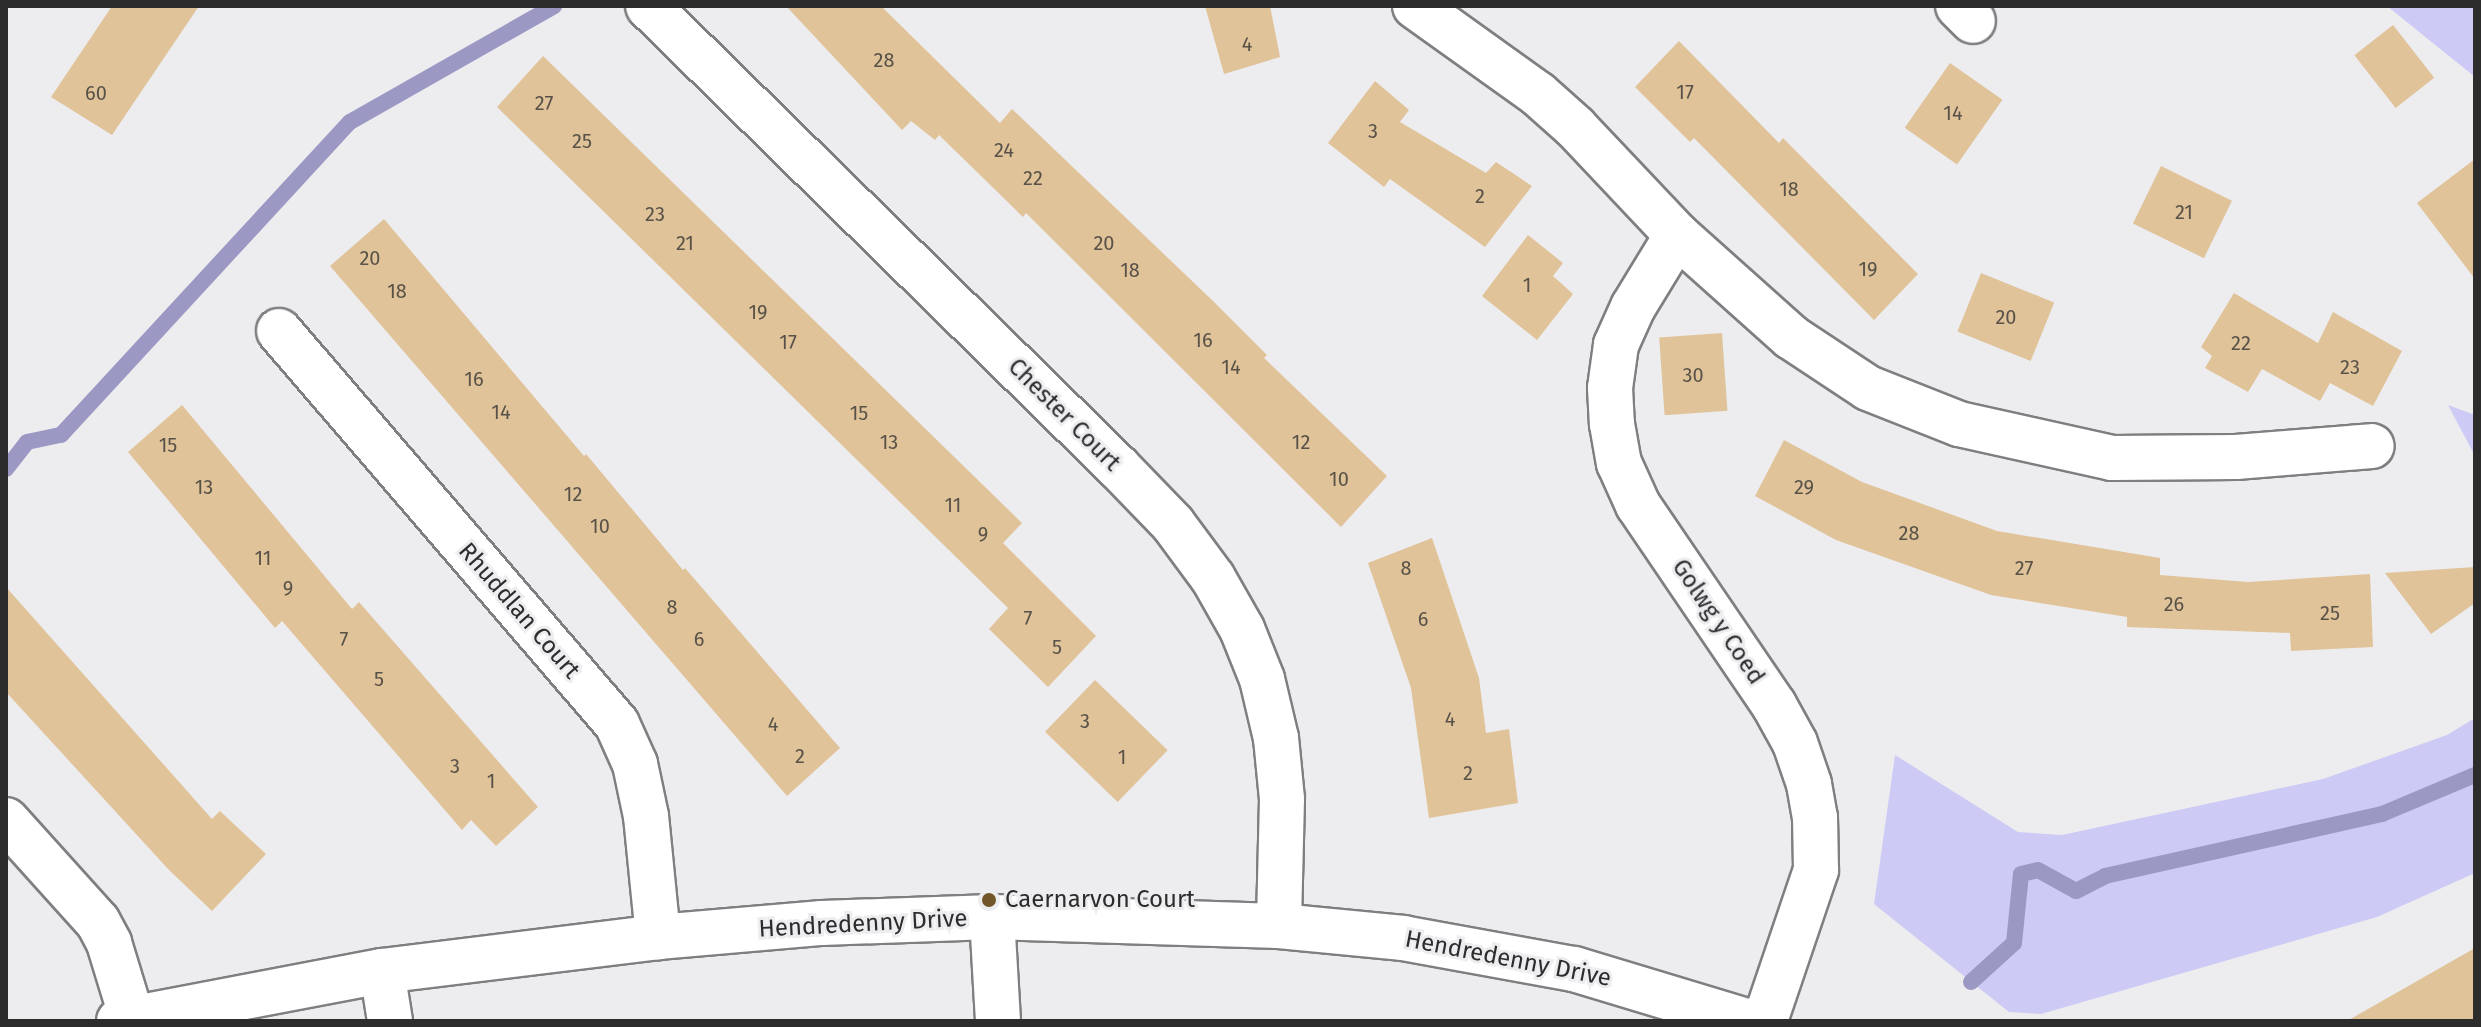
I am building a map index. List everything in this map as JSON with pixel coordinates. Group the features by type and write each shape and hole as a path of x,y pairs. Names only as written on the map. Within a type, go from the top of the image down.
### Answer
{"street":[{"name":"Chester Court","path":"648,6 1118,467 1173,524 1213,578 1242,629 1262,679 1276,738 1282,799 1279,926"},
{"path":"1415,6 1556,111 1677,235 1791,337 1868,388 1959,424 2112,458 2236,457 2372,446"},
{"name":"Golwg y Coed","path":"1677,235 1633,307 1616,345 1610,388 1612,424 1619,463 1638,505 1774,705 1795,743 1809,784 1815,817 1816,870 1765,1021"},
{"name":"Rhuddlan Court","path":"279,331 617,724 635,764 646,816 658,937"},
{"path":"6,820 98,922 109,943 126,1019"},
{"name":"Hendredenny Drive","path":"126,1019 382,971 658,937 822,923 992,917 1279,926 1403,938 1528,960 1628,983 1746,1021"},
{"path":"992,917 998,1021"},
{"path":"382,971 390,1021"}],"shaded area":[{"path":"2387,6 2475,6 2475,77"},
{"path":"2448,405 2475,415 2475,456"},
{"path":"2475,718 2475,873 2377,917 2041,1014 2009,1012 1874,904 1895,755 2018,832 2062,835 2323,779 2447,735"}],"building":[{"path":"112,6 199,6 112,135 51,97"},
{"path":"786,6 881,6 1000,123 1012,109 1213,301 1267,355 1264,358 1387,476 1341,527 1026,213 1023,217 939,135 935,140 911,121 902,130"},
{"path":"1205,6 1270,6 1280,57 1224,74"},
{"path":"2393,25 2434,78 2396,108 2354,55"},
{"path":"1679,41 1779,143 1783,138 1918,274 1874,320 1694,138 1690,142 1635,87"},
{"path":"543,56 1022,523 1003,543 1096,636 1048,687 989,629 1008,608 497,107"},
{"path":"1950,63 2002,100 1957,164 1905,128"},
{"path":"1375,81 1409,110 1400,122 1486,173 1496,162 1532,186 1485,247 1390,179 1384,187 1328,143"},
{"path":"2475,159 2475,279 2417,203"},
{"path":"2161,166 2232,201 2204,258 2133,224"},
{"path":"384,219 584,456 586,454 683,570 685,568 840,748 787,796 330,266"},
{"path":"1528,235 1563,263 1553,276 1573,294 1537,340 1482,296"},
{"path":"1981,273 2054,303 2031,361 1957,331"},
{"path":"2234,293 2318,343 2333,312 2402,351 2373,406 2330,383 2320,401 2262,369 2248,392 2205,368 2212,356 2201,347"},
{"path":"1722,333 1727,411 1665,415 1659,337"},
{"path":"182,405 352,609 359,602 538,807 496,846 471,820 462,830 282,621 275,628 128,452"},
{"path":"1784,440 1862,482 1997,531 2160,558 2160,575 2248,582 2370,574 2373,647 2291,651 2290,633 2127,627 2127,617 1991,595 1836,540 1755,496"},
{"path":"1432,538 1479,678 1486,733 1509,729 1518,803 1429,818 1411,688 1368,563"},
{"path":"2475,567 2475,603 2431,634 2385,573"},
{"path":"6,587 212,819 220,811 266,854 212,911 169,870 6,692"},
{"path":"1095,680 1168,750 1118,802 1045,732"},
{"path":"2475,948 2475,1021 2347,1021"}],"waterway":[{"path":"6,469 27,442 61,435 350,122 554,6"},
{"path":"1971,982 2014,943 2021,874 2038,870 2076,891 2105,876 2382,814 2475,775"}],"place":[{"name":"Caernarvon Court","path":"989,900"}]}
